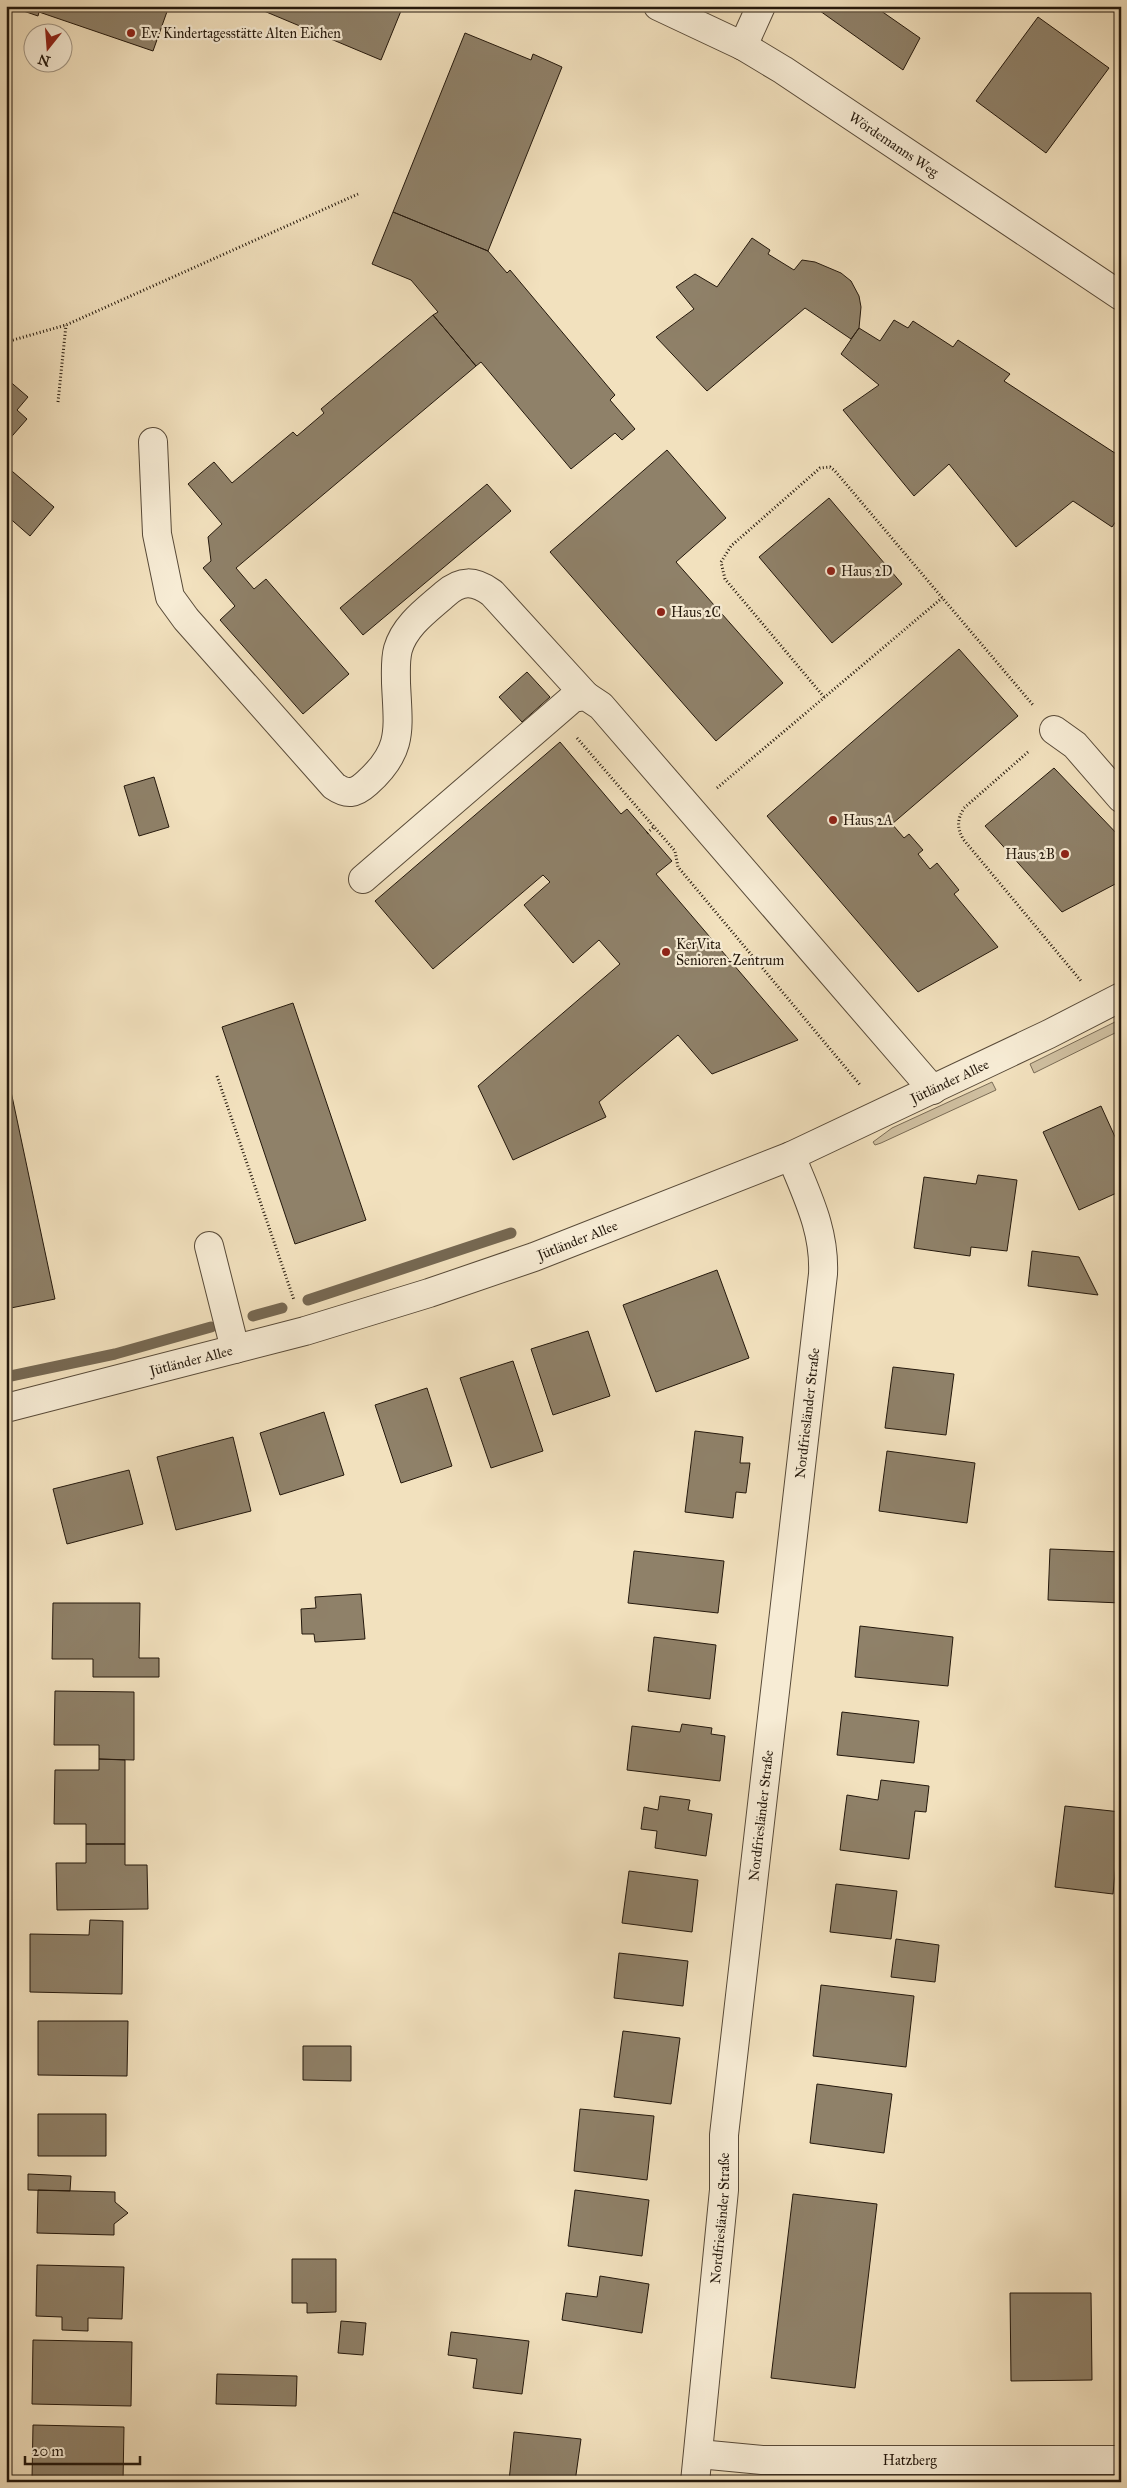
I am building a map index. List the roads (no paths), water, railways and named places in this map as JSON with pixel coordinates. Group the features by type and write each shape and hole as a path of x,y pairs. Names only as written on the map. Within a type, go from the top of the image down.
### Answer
{"street":[{"name":"Wördemanns Weg","path":"658,6 743,46 887,138 1121,296"},
{"path":"743,46 761,6"},
{"path":"153,442 157,534 170,597 199,634 334,786 343,792 352,793 360,790 384,768 393,753 398,734 396,662 398,649 413,623 453,586 466,582 480,584 492,593 586,696 601,706 933,1090"},
{"path":"363,879 572,698 586,696"},
{"path":"1054,730 1075,745 1121,798"},
{"name":"Jütländer Allee","path":"6,1408 305,1331 534,1258 791,1156 933,1090 1112,1001"},
{"name":"Nordfriesländer Straße","path":"695,2482 724,2190 724,2135 823,1274 822,1236 791,1156"},
{"path":"209,1246 235,1349"},
{"name":"Hatzberg","path":"699,2454 762,2460 1121,2460"}],"waterway":[{"path":"308,1300 511,1233"},
{"path":"253,1316 282,1308"},
{"path":"6,1377 115,1354 211,1327"}],"place":[{"name":"Ev. Kindertagesstätte Alten Eichen","path":"131,33"},
{"name":"Haus 2D","path":"831,571"},
{"name":"Haus 2C","path":"661,612"},
{"name":"Haus 2A","path":"833,820"},
{"name":"Haus 2B","path":"1065,854"},
{"name":"KerVita Senioren-Zentrum","path":"666,952"}]}
